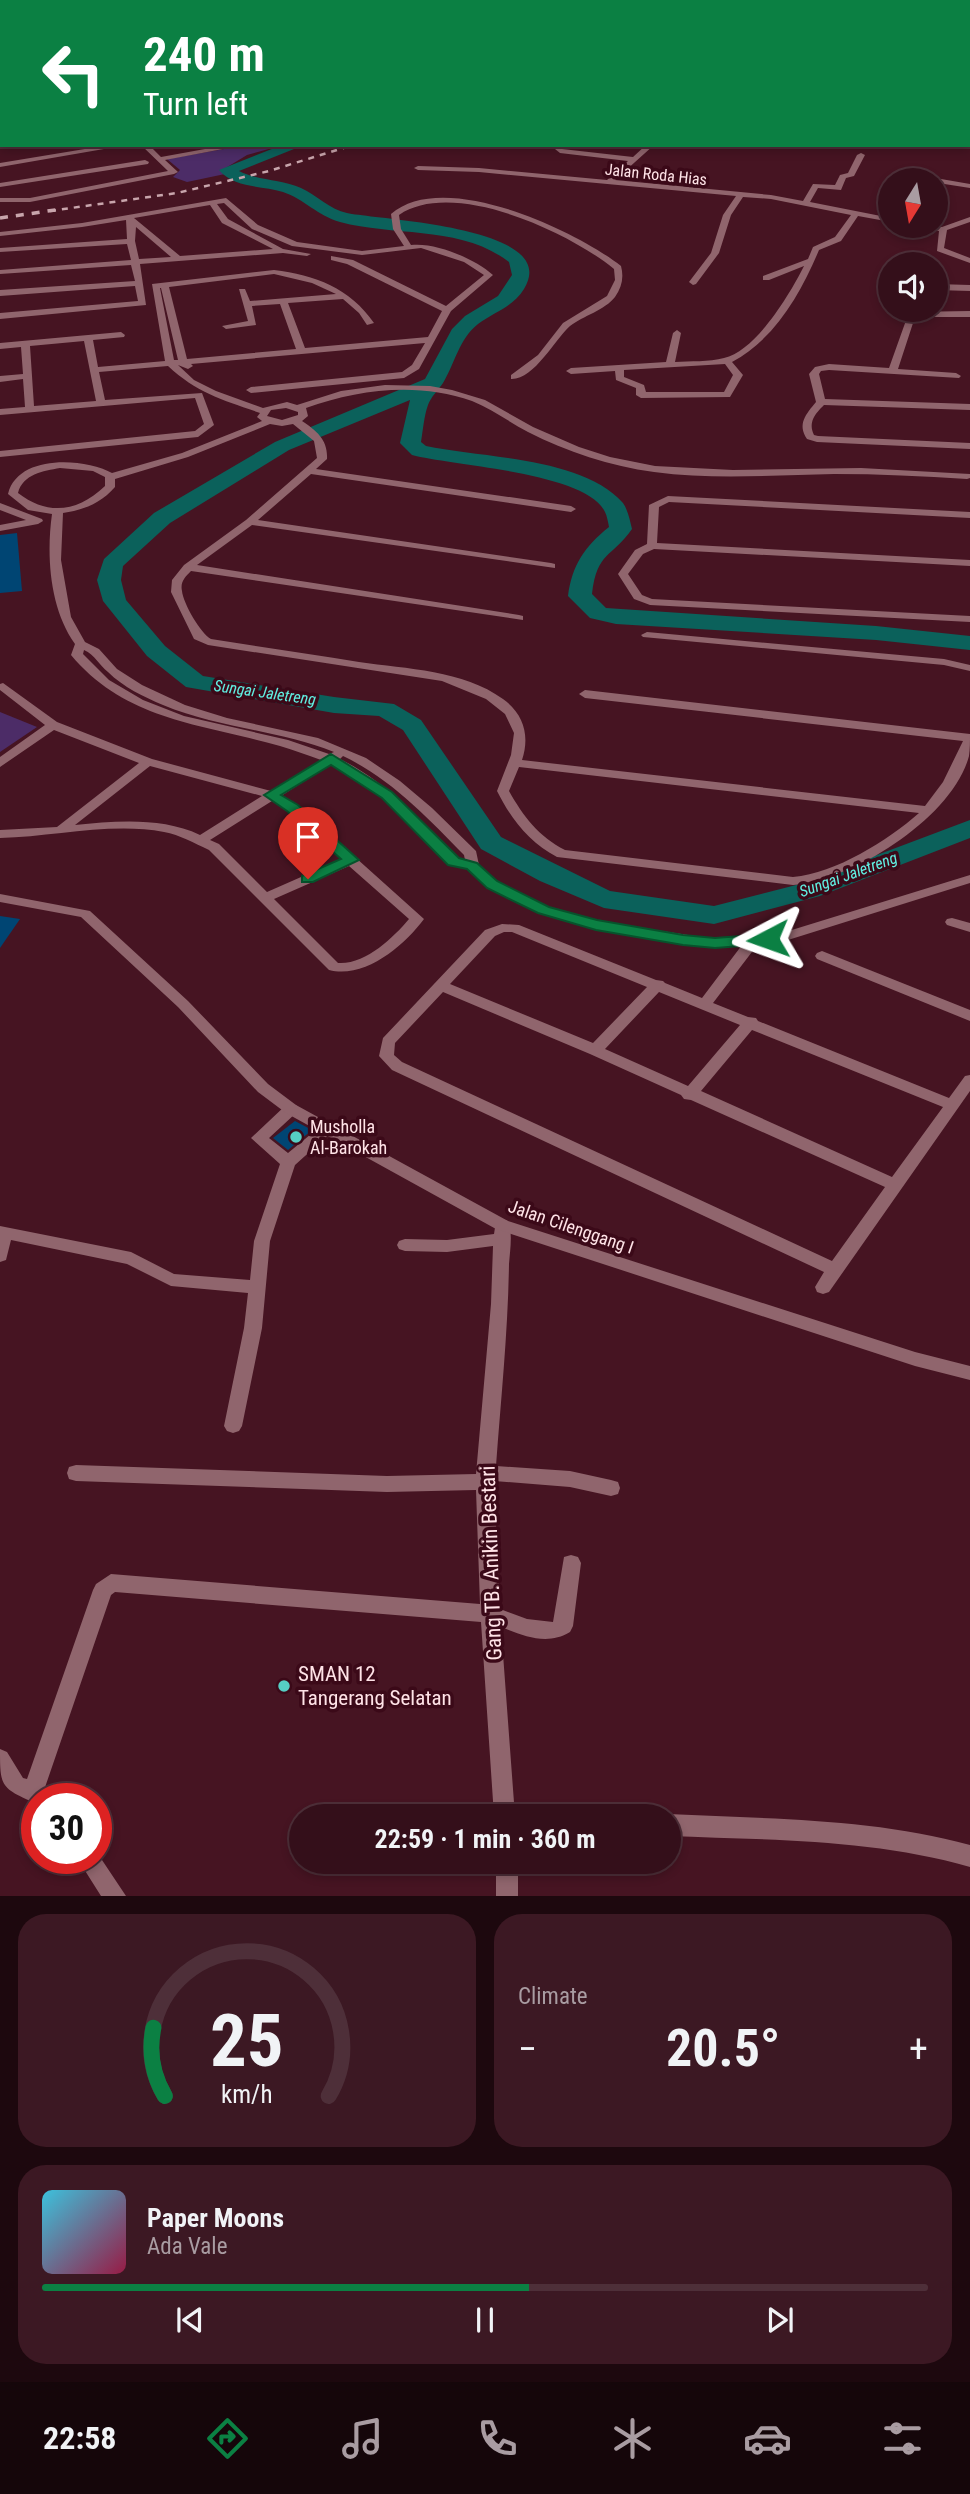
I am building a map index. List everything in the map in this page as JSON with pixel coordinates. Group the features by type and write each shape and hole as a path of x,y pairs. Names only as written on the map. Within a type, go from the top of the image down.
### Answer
{"street":[{"path":"0,164 112,147"},
{"path":"127,147 163,176"},
{"path":"0,200 30,200 163,176 175,171 146,147"},
{"path":"160,159 229,147"},
{"path":"555,147 560,151 636,160"},
{"path":"608,183 649,147"},
{"path":"806,203 816,186 838,188 843,177 851,174 861,156"},
{"path":"0,185 145,162"},
{"name":"Jalan Roda Hias","path":"418,168 479,170 740,195 806,203 878,218"},
{"path":"948,182 970,186"},
{"path":"693,282 715,253 727,215 740,195"},
{"path":"0,234 130,219 212,202 231,201 242,217 255,227 274,237 314,249 362,253 409,247 445,252 467,260 489,275 484,283 447,310 428,340 416,368 404,375 251,390"},
{"path":"212,202 232,226 283,251"},
{"path":"409,247 397,229 395,218 400,209 425,202 483,206 553,228 618,268 619,280 611,297 566,325 541,357 514,377"},
{"path":"948,227 970,218 966,214 970,210"},
{"path":"571,370 727,361 751,346 788,301 819,246 841,236 855,214"},
{"path":"0,316 136,305 144,301 131,241 130,219"},
{"path":"130,219 178,260"},
{"path":"942,238 940,249 968,258"},
{"path":"0,250 131,241"},
{"path":"0,272 283,251 350,262 447,310"},
{"path":"766,278 812,260"},
{"path":"370,323 362,308 345,296 309,279 274,272 155,286 154,296 170,363 191,382 264,411 280,405 298,408 339,393 413,388 440,391 483,403 531,429 590,455 655,468 760,475 862,471 969,476"},
{"path":"0,293 140,283"},
{"path":"164,284 183,362 223,396"},
{"path":"948,287 970,288"},
{"path":"226,326 253,323 242,291"},
{"path":"247,304 345,296"},
{"path":"283,301 301,351"},
{"path":"892,372 912,314 970,314"},
{"path":"670,363 677,333"},
{"path":"0,346 121,335"},
{"path":"88,338 101,403"},
{"path":"94,370 428,340"},
{"path":"25,344 30,410"},
{"path":"620,367 619,378 641,387 640,396 727,395 738,375 727,361"},
{"path":"956,376 829,367 818,369 814,374 821,402 806,423 810,437 970,446"},
{"path":"397,387 404,375"},
{"path":"0,379 27,376"},
{"path":"0,412 199,395 209,425 198,435 0,454"},
{"path":"821,402 970,407"},
{"path":"110,477 185,455 268,422 295,421 303,416 298,408"},
{"path":"264,411 262,417 268,422"},
{"path":"295,421 313,433 323,451 322,459 250,522 188,567 177,580 176,592 202,640 444,678 494,698 510,713 520,734 514,763 503,791 538,841 554,850 793,880 816,878 873,853 917,825 958,770 970,739 586,694"},
{"path":"0,481 20,479 38,470 60,465 91,467 110,477 113,484 102,499 58,510 28,506 13,494 0,495"},
{"path":"309,471 571,509"},
{"path":"13,494 14,486 20,479"},
{"path":"652,546 654,505 668,499 970,515"},
{"path":"0,506 27,515 38,523 0,528"},
{"path":"58,510 55,571 68,618 81,644 93,650 112,670 144,692 183,708 225,721 292,734 344,751 402,787 471,854 472,866"},
{"path":"0,518 27,515"},
{"path":"250,522 551,566"},
{"path":"970,562 652,546 639,552 624,574 638,597 650,602 970,619"},
{"path":"188,567 519,618"},
{"path":"646,635 944,662 970,668"},
{"path":"81,644 77,654 90,669 139,703 180,719 284,743 331,759 387,795 454,862 472,866 492,885 543,910 596,925 683,940 715,943 754,940 807,932 970,879"},
{"path":"0,834 58,832 126,823 201,839 214,848 334,967 357,967 418,919 292,808 271,795 148,762 53,725 3,687"},
{"path":"0,763 53,725"},
{"path":"201,839 344,751"},
{"path":"58,832 148,762"},
{"path":"514,763 930,810"},
{"path":"264,898 351,860"},
{"name":"Jalan Cilenggang I","path":"0,898 86,914 175,996 264,1088 291,1108 502,1232 915,1359 970,1373"},
{"path":"952,922 970,929"},
{"path":"835,1270 397,1066 387,1056 388,1042 443,987 490,933 502,928 530,933 953,1104"},
{"path":"705,1004 754,940"},
{"path":"822,956 970,1016"},
{"path":"595,1050 658,984"},
{"path":"443,987 595,1050 689,1095 895,1185"},
{"path":"689,1095 751,1021"},
{"path":"823,1287 970,1080"},
{"path":"288,1163 259,1138 291,1108"},
{"path":"233,1426 253,1328 262,1241 288,1163 327,1129"},
{"path":"405,1245 447,1246 502,1232"},
{"name":"Gang TB. Anikin Bestari","path":"502,1232 486,1477 490,1614 504,1804"},
{"path":"0,1256 2,1233 131,1258 171,1280 258,1287"},
{"path":"76,1474 387,1484 486,1477 570,1479 611,1489"},
{"path":"40,1783 107,1585 490,1614 528,1629 559,1630 563,1626 571,1563"},
{"path":"0,1759 16,1785 21,1788"},
{"path":"681,1826 809,1831 928,1844 970,1856"},
{"path":"100,1874 115,1895"},
{"path":"507,1874 507,1895"}],"shaded area":[{"path":"236,147 276,147 247,155 224,169 225,174 187,182 173,177 180,170 167,159"},
{"path":"0,712 37,727 0,752"}],"building":[{"path":"17,533 22,591 0,593 0,535"},
{"path":"0,916 20,919 0,948"},
{"name":"Musholla Al-Barokah","path":"295,1121 312,1130 288,1150 273,1138"}],"waterway":[{"name":"Sungai Jaletreng","path":"291,147 227,170 251,182 287,188 336,216 477,239 502,248 518,260 521,275 517,286 497,306 464,327 450,346 433,383"},
{"path":"433,383 418,403 410,443 419,451 503,464 570,479 597,491 615,508 621,529 597,550 587,565 580,596 598,613 616,617 876,633 970,643"},
{"name":"Sungai Jaletreng","path":"433,383 282,446 162,518 112,564 109,580 115,601 156,651 195,682 334,705 385,709 412,725 491,843 550,875 604,899 714,915 810,890 970,828"}],"railway":[{"path":"50,211 177,193 269,171 347,147"},
{"path":"0,218 62,209"}],"place":[{"name":"Musholla Al-Barokah","path":"296,1137"},
{"name":"SMAN 12 Tangerang Selatan","path":"284,1686"}],"route":[{"path":"308,879 351,860 292,808 271,795 331,759 355,771 387,795 454,862 472,866 492,885 543,910 596,925 683,940 715,943 768,939"}]}
